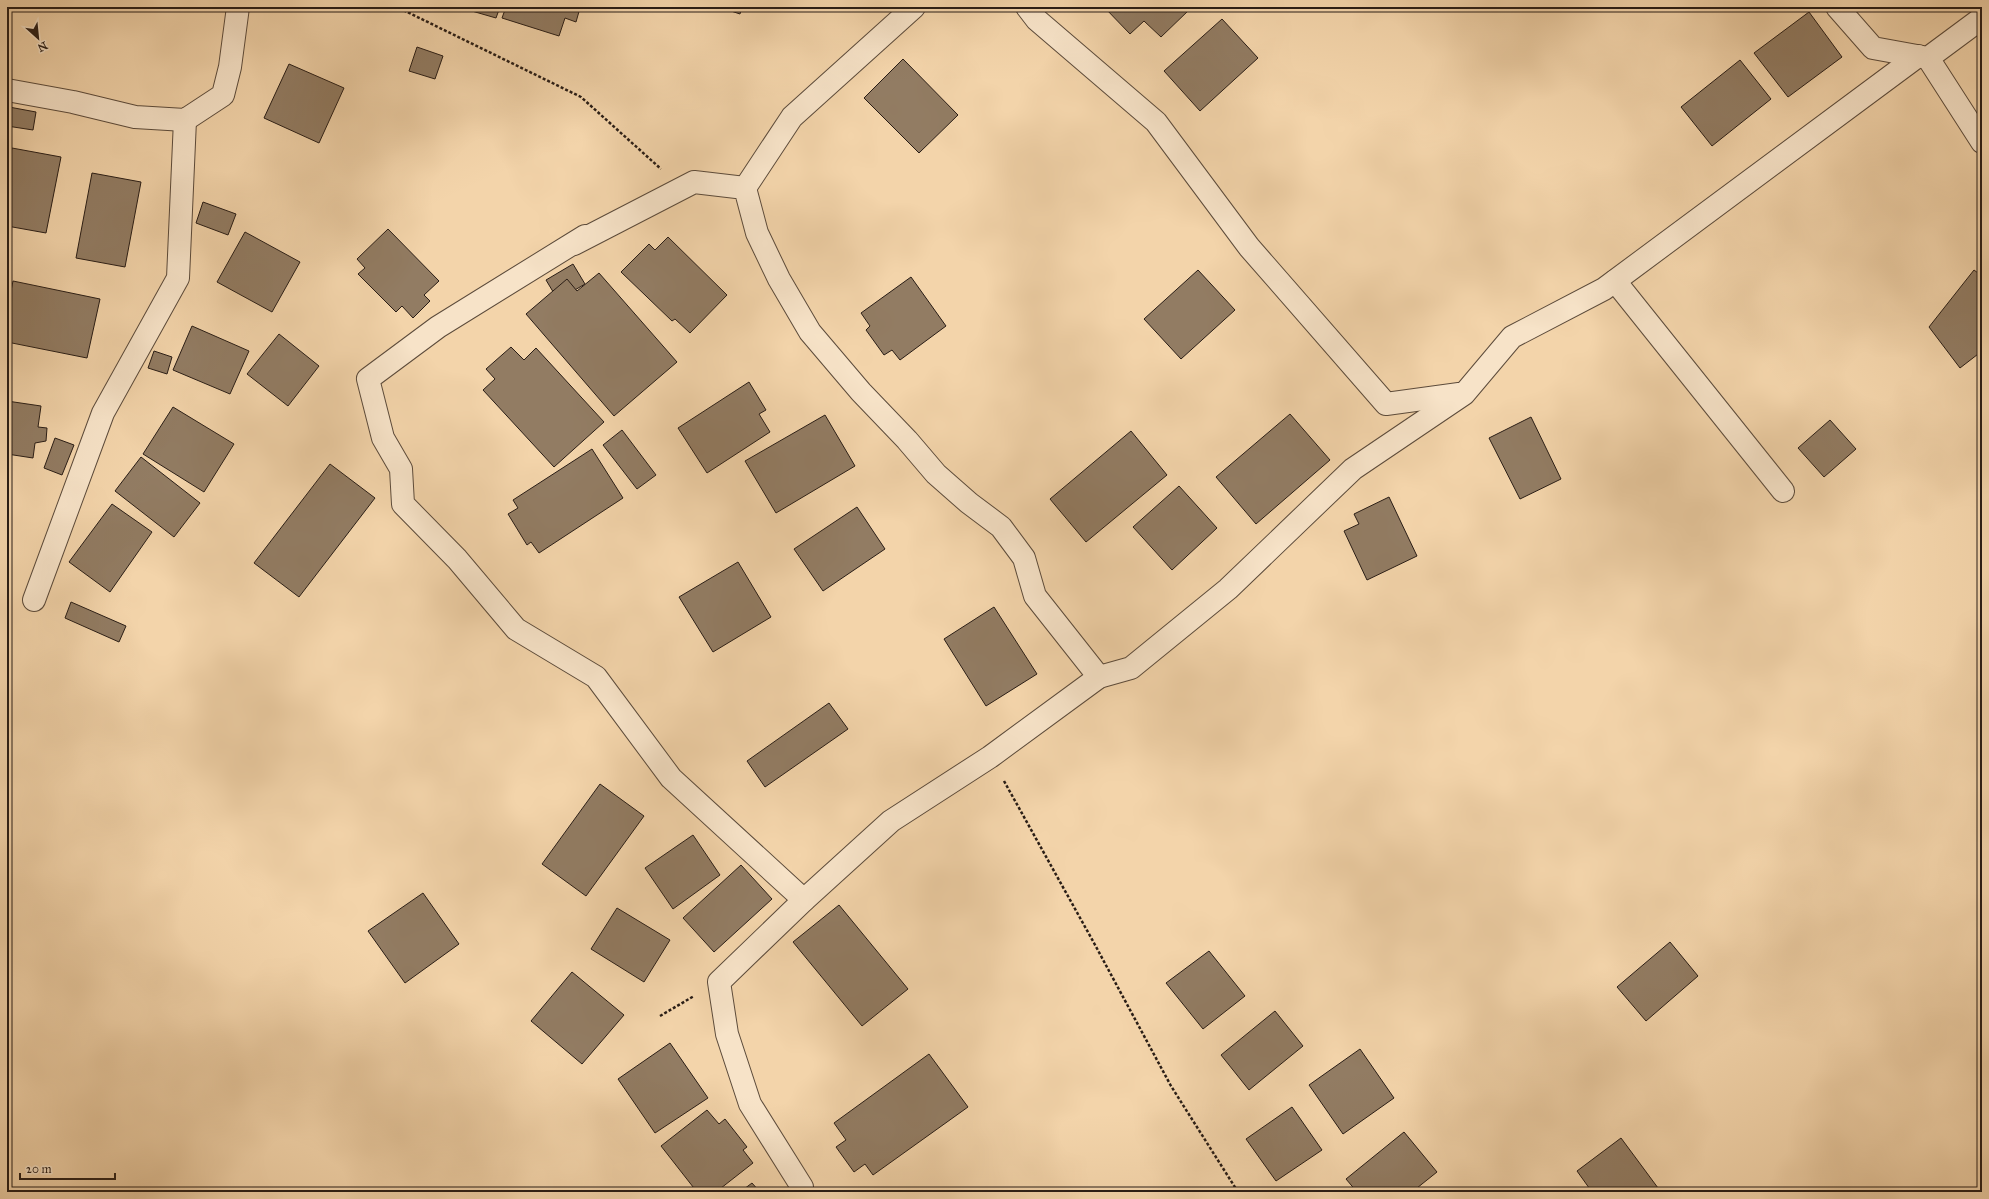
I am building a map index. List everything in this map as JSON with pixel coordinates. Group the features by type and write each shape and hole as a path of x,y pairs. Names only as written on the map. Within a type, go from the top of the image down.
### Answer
{"street":[{"path":"7,90 72,102 135,117 185,120 223,95 230,67 238,7"},
{"path":"914,7 792,117 746,188 757,233 779,279 810,332 861,392 907,440 936,474 969,503 1001,527 1024,558 1035,596 1099,677"},
{"path":"1027,7 1036,20 1156,122 1249,247 1386,404 1464,394"},
{"path":"1837,7 1873,48 1923,57 1982,142"},
{"path":"802,1187 750,1104 727,1034 719,982 804,900 891,821 990,757 1099,677 1131,668 1228,589 1353,469 1464,394 1512,337 1604,289 1923,57 1982,18"},
{"path":"34,600 103,413 178,278 185,120"},
{"path":"558,253 694,182 746,188"},
{"path":"585,236 438,327 368,380 383,438 401,469 403,504 457,559 516,629 596,677 671,778 804,900"},
{"path":"1615,281 1782,491"}],"path":[{"path":"399,8 581,97 682,188"},
{"path":"990,757 1094,943 1171,1086 1238,1192"},
{"path":"660,1016 719,982"}],"building":[{"path":"458,7 500,7 496,18"},
{"path":"506,7 580,8 576,22 565,18 559,36 502,18"},
{"path":"719,7 742,7 740,14"},
{"path":"1104,7 1186,7 1189,10 1161,37 1144,21 1130,34"},
{"path":"1809,12 1842,57 1788,97 1754,53"},
{"path":"1222,19 1258,58 1200,111 1164,71"},
{"path":"417,47 443,56 435,79 409,71"},
{"path":"903,59 958,115 919,153 864,98"},
{"path":"1740,60 1771,99 1712,146 1681,107"},
{"path":"289,64 344,88 319,143 264,118"},
{"path":"9,107 36,112 33,130 7,126"},
{"path":"12,148 61,157 46,233 7,226 7,174"},
{"path":"92,173 141,182 125,267 76,258"},
{"path":"203,202 236,214 228,235 196,223"},
{"path":"388,229 439,281 424,295 430,301 413,318 402,306 396,312 358,274 365,268 357,259"},
{"path":"245,232 300,262 272,312 217,282"},
{"path":"668,237 727,295 690,333 675,319 672,321 621,272 649,244 655,250"},
{"path":"573,264 585,284 558,300 546,280"},
{"path":"1198,270 1235,310 1181,359 1144,319"},
{"path":"1974,270 1982,276 1982,351 1960,368 1929,327"},
{"path":"599,273 677,362 614,416 526,314 567,279 577,291"},
{"path":"911,277 946,326 900,360 892,350 884,355 866,330 870,326 861,313"},
{"path":"13,281 100,299 87,358 7,342 7,311"},
{"path":"192,326 249,351 230,394 173,370"},
{"path":"279,334 319,366 288,406 247,374"},
{"path":"511,347 524,360 536,348 604,422 554,467 483,390 495,379 486,369"},
{"path":"154,351 172,357 167,374 148,368"},
{"path":"749,382 766,410 759,414 770,432 707,473 678,428"},
{"path":"7,401 41,406 38,427 47,428 46,441 35,443 33,458 7,454"},
{"path":"173,407 234,444 204,492 143,454"},
{"path":"1290,414 1330,460 1256,524 1216,477"},
{"path":"825,415 855,466 776,513 745,461"},
{"path":"1531,417 1561,479 1520,499 1489,438"},
{"path":"1830,420 1856,449 1824,477 1798,448"},
{"path":"622,430 656,475 637,489 603,445"},
{"path":"1131,431 1167,475 1086,542 1050,499"},
{"path":"55,438 74,445 62,475 44,468"},
{"path":"592,449 623,498 539,553 531,542 527,545 508,514 518,508 513,500"},
{"path":"141,457 200,503 174,537 115,491"},
{"path":"330,464 375,498 299,597 254,563"},
{"path":"1179,486 1217,528 1172,570 1133,527"},
{"path":"1389,497 1417,556 1367,580 1344,531 1359,524 1354,514"},
{"path":"112,504 152,532 110,592 69,562"},
{"path":"857,507 885,549 823,591 794,549"},
{"path":"738,562 771,617 713,652 679,597"},
{"path":"71,602 126,626 119,642 65,618"},
{"path":"994,607 1037,674 986,706 944,639"},
{"path":"829,703 848,729 765,787 747,761"},
{"path":"600,784 644,816 586,896 542,864"},
{"path":"693,835 720,875 673,909 645,868"},
{"path":"741,865 772,899 714,952 683,918"},
{"path":"423,893 459,944 405,983 368,931"},
{"path":"839,905 908,989 862,1026 793,942"},
{"path":"617,908 670,940 644,982 591,949"},
{"path":"1670,942 1698,976 1646,1021 1617,987"},
{"path":"1209,951 1245,996 1203,1029 1166,983"},
{"path":"572,972 624,1015 582,1064 531,1021"},
{"path":"1275,1011 1303,1046 1249,1090 1221,1055"},
{"path":"670,1043 708,1098 655,1133 618,1079"},
{"path":"1360,1049 1394,1098 1343,1134 1309,1085"},
{"path":"929,1054 968,1107 873,1175 865,1164 854,1172 836,1147 846,1140 834,1123"},
{"path":"1292,1107 1322,1150 1276,1181 1246,1139"},
{"path":"707,1110 719,1124 725,1119 747,1147 743,1150 753,1163 716,1192 697,1192 661,1146"},
{"path":"1404,1132 1437,1172 1412,1192 1357,1192 1346,1179"},
{"path":"1621,1138 1661,1192 1592,1192 1577,1171"},
{"path":"752,1183 760,1192 740,1192"}]}
